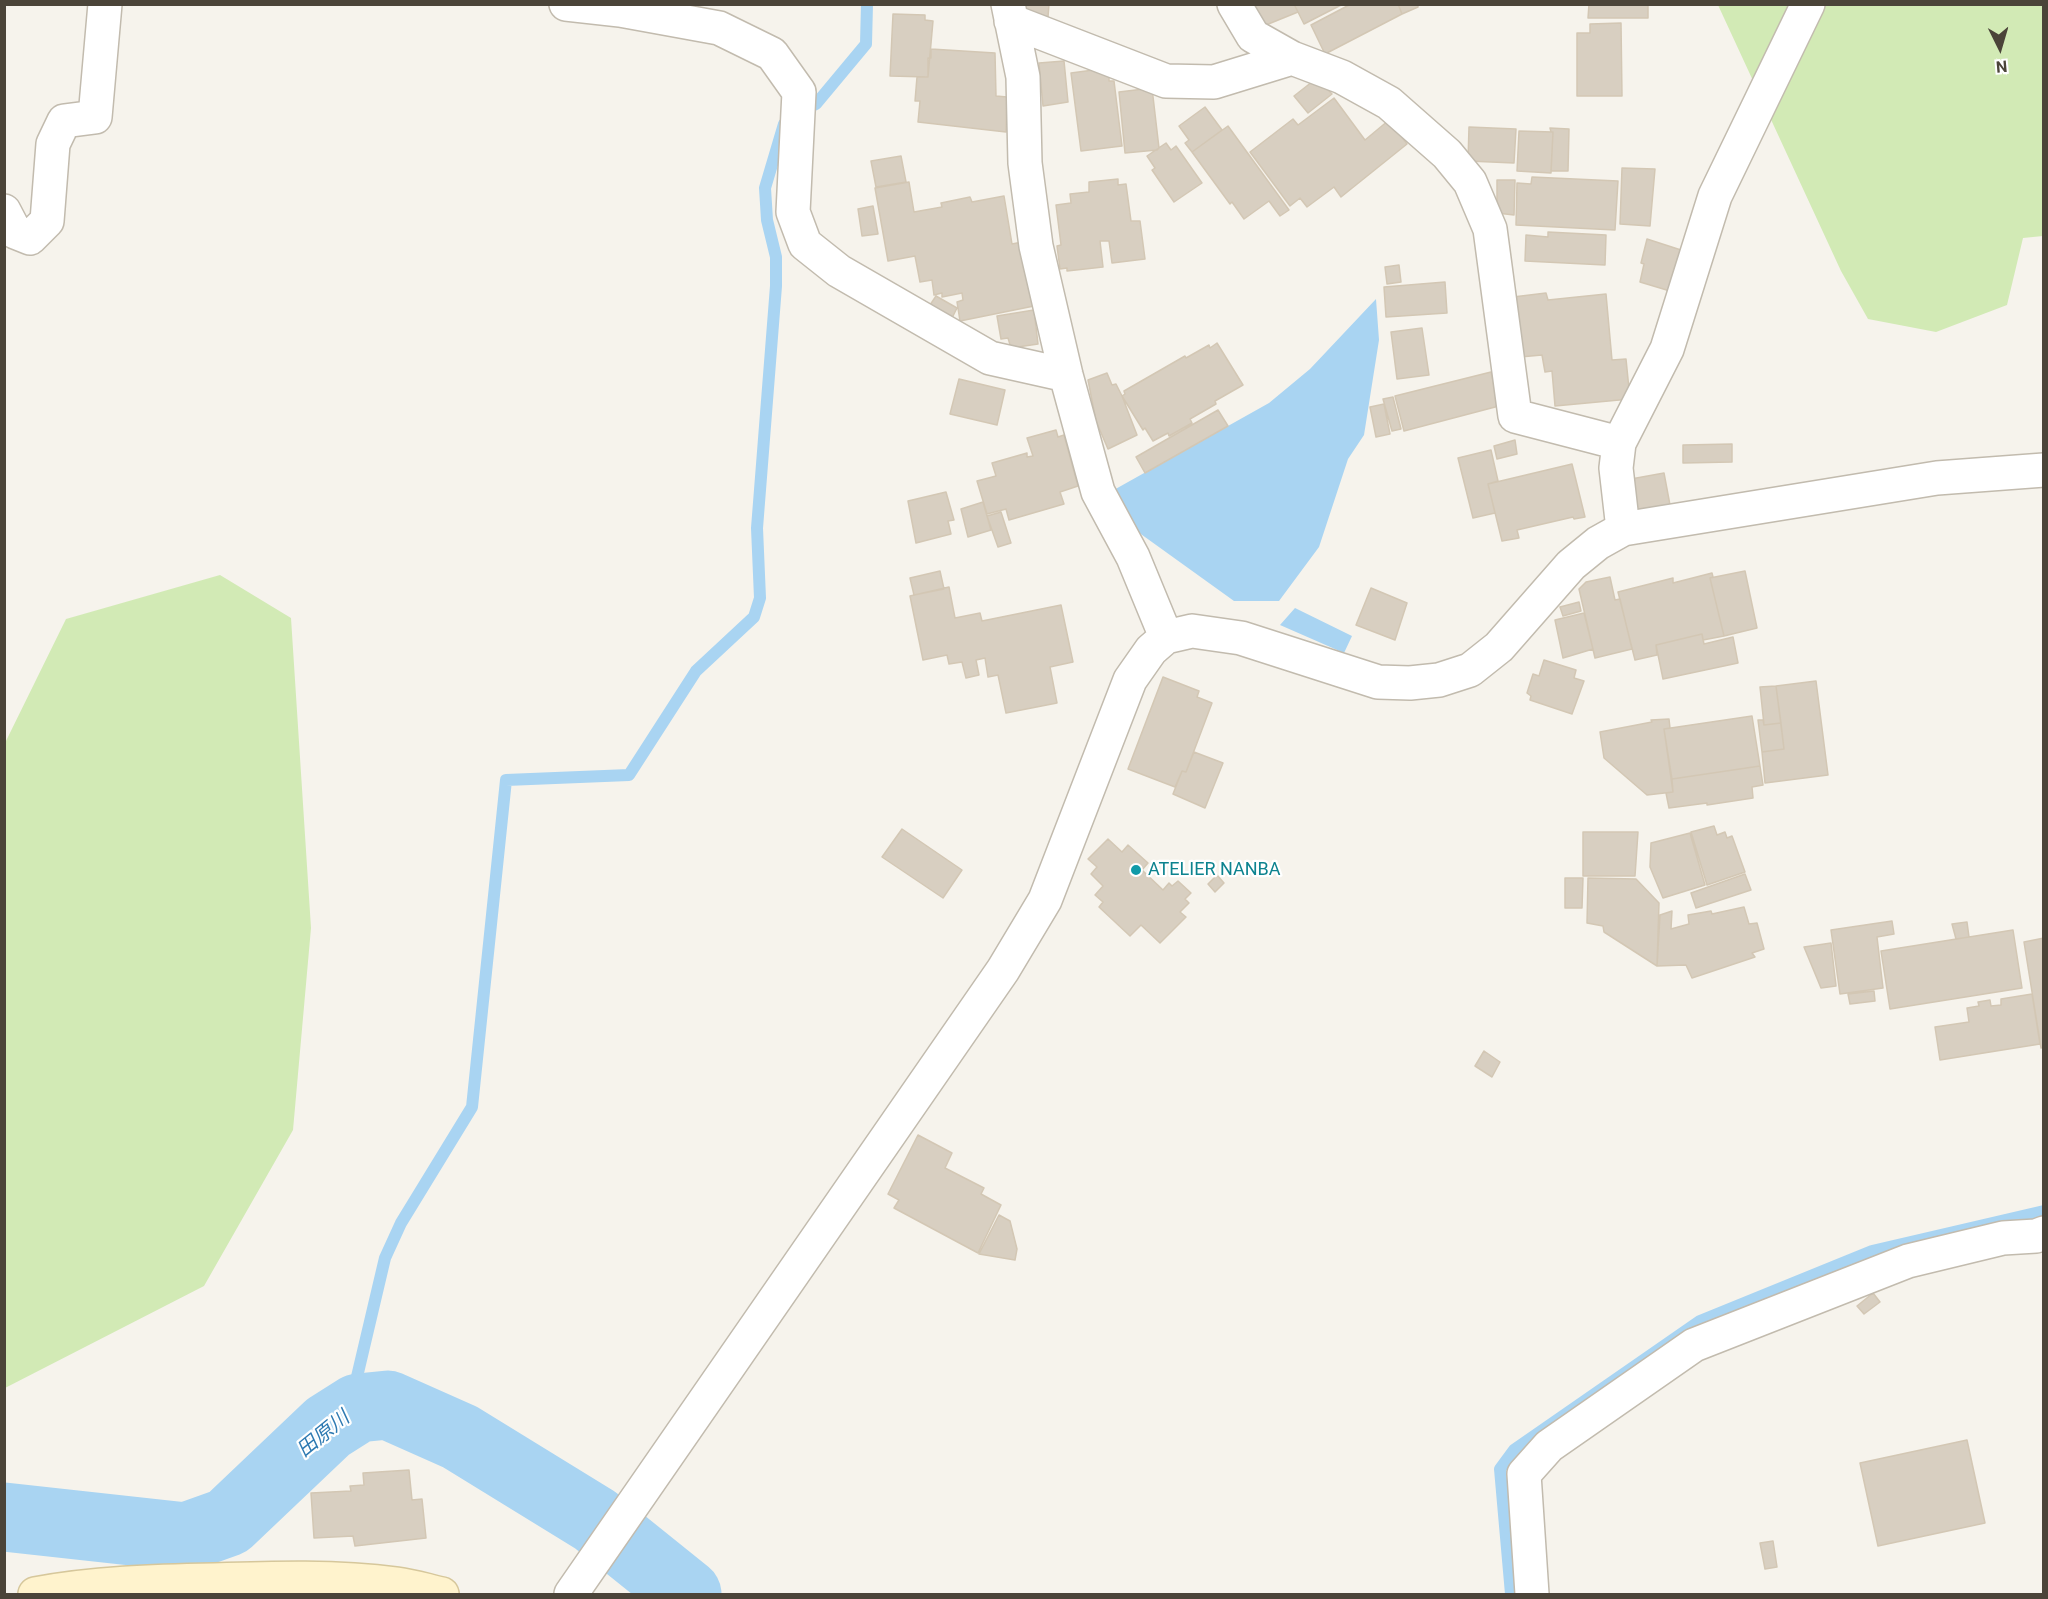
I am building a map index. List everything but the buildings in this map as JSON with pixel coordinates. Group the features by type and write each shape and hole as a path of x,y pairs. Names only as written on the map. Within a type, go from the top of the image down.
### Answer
{"main road":[{"path":"35,1594 56,1590 174,1581 296,1578 348,1579 400,1584 442,1594"}],"street":[{"path":"4,211 15,232 30,238 47,221 53,144 64,121 95,117 105,4"},
{"path":"566,4 620,10 719,28 772,54 799,92 793,212 805,244 839,271 990,358 1066,375"},
{"path":"1234,4 1253,36 1292,58 1342,77 1389,103 1447,154 1470,182 1490,230 1515,416 1619,443"},
{"path":"1623,529 1616,468 1619,443 1667,349 1715,196 1808,4"},
{"path":"1010,13 1166,81 1214,82 1292,58"},
{"path":"1010,13 1023,77 1025,163 1036,246 1066,375 1098,492 1133,557 1166,637"},
{"path":"571,1594 1003,970 1045,900 1130,680 1151,650 1166,637 1192,631 1241,638 1378,682 1410,683 1439,680 1470,670 1499,647 1571,566 1598,543 1623,529 1937,478 2043,470"},
{"path":"1532,1594 1524,1474 1549,1446 1694,1345 1908,1261 2003,1238 2036,1236 2043,1233"}],"green space":[{"path":"1718,5 2043,5 2043,236 2023,238 2007,305 1936,332 1868,319 1841,271"},
{"path":"220,575 291,618 311,928 293,1130 204,1286 5,1388 5,743 66,619"}],"water":[{"path":"1376,299 1379,340 1364,435 1348,459 1319,547 1279,601 1234,601 1138,532 1112,491 1269,403 1310,369"},
{"path":"1295,608 1352,636 1344,653 1280,625"}],"waterway":[{"path":"802,111 816,104 866,44 867,4"},
{"path":"358,1408 356,1381 385,1258 401,1223 472,1107 506,780 629,775 696,671 754,617 760,598 757,528 776,286 776,257 767,220 765,188 784,124"},
{"path":"1511,1594 1500,1469 1514,1450 1700,1321 1872,1251 2044,1211"},
{"name":"田原川","path":"4,1517 186,1537 228,1522 328,1427 358,1408 388,1405 460,1437 595,1520 687,1594"}],"place":[{"name":"ATELIER NANBA","path":"1136,870"}]}
